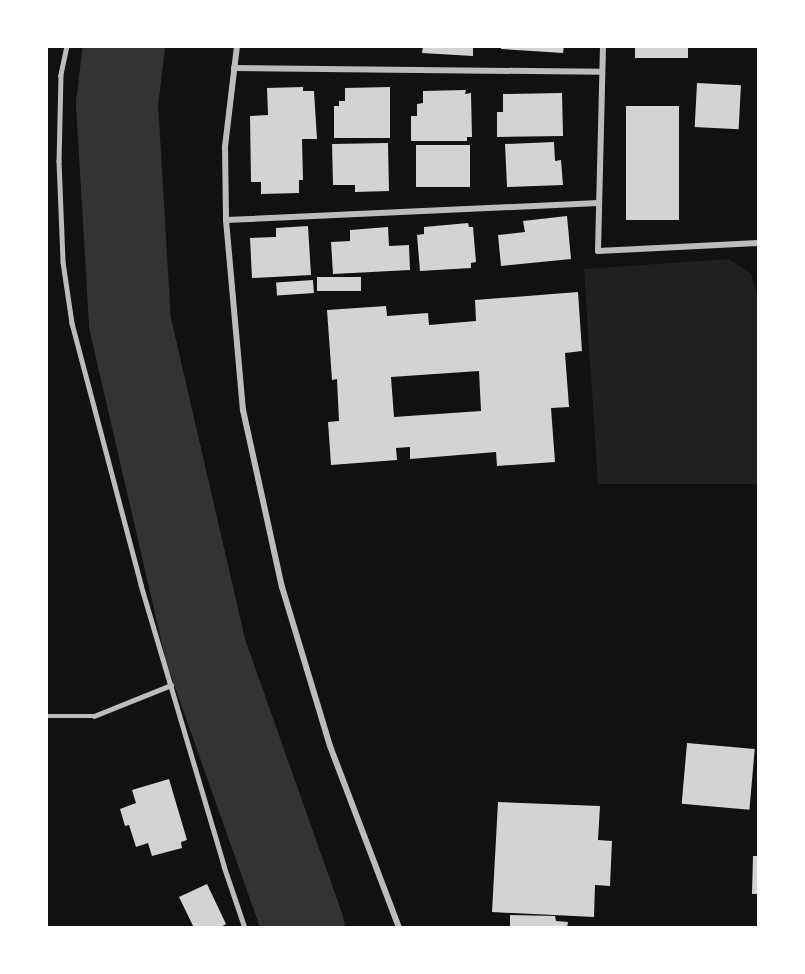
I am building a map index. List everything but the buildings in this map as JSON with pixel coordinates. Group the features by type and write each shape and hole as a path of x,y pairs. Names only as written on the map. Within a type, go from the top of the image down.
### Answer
{"street":[{"path":"237,46 225,147 226,220 243,410 282,587 330,746 399,927"},
{"path":"603,46 598,251 759,243"},
{"path":"234,68 602,72"},
{"path":"226,220 599,203"}],"lane":[{"path":"66,46 61,75 58,161 63,262 72,322 141,585 224,866 246,927"},
{"path":"46,716 94,716 171,686"}],"shaded area":[{"path":"729,259 751,274 758,297 758,484 598,484 584,269"}],"waterway":[{"path":"124,46 117,104 130,323 206,652 304,928"}]}
